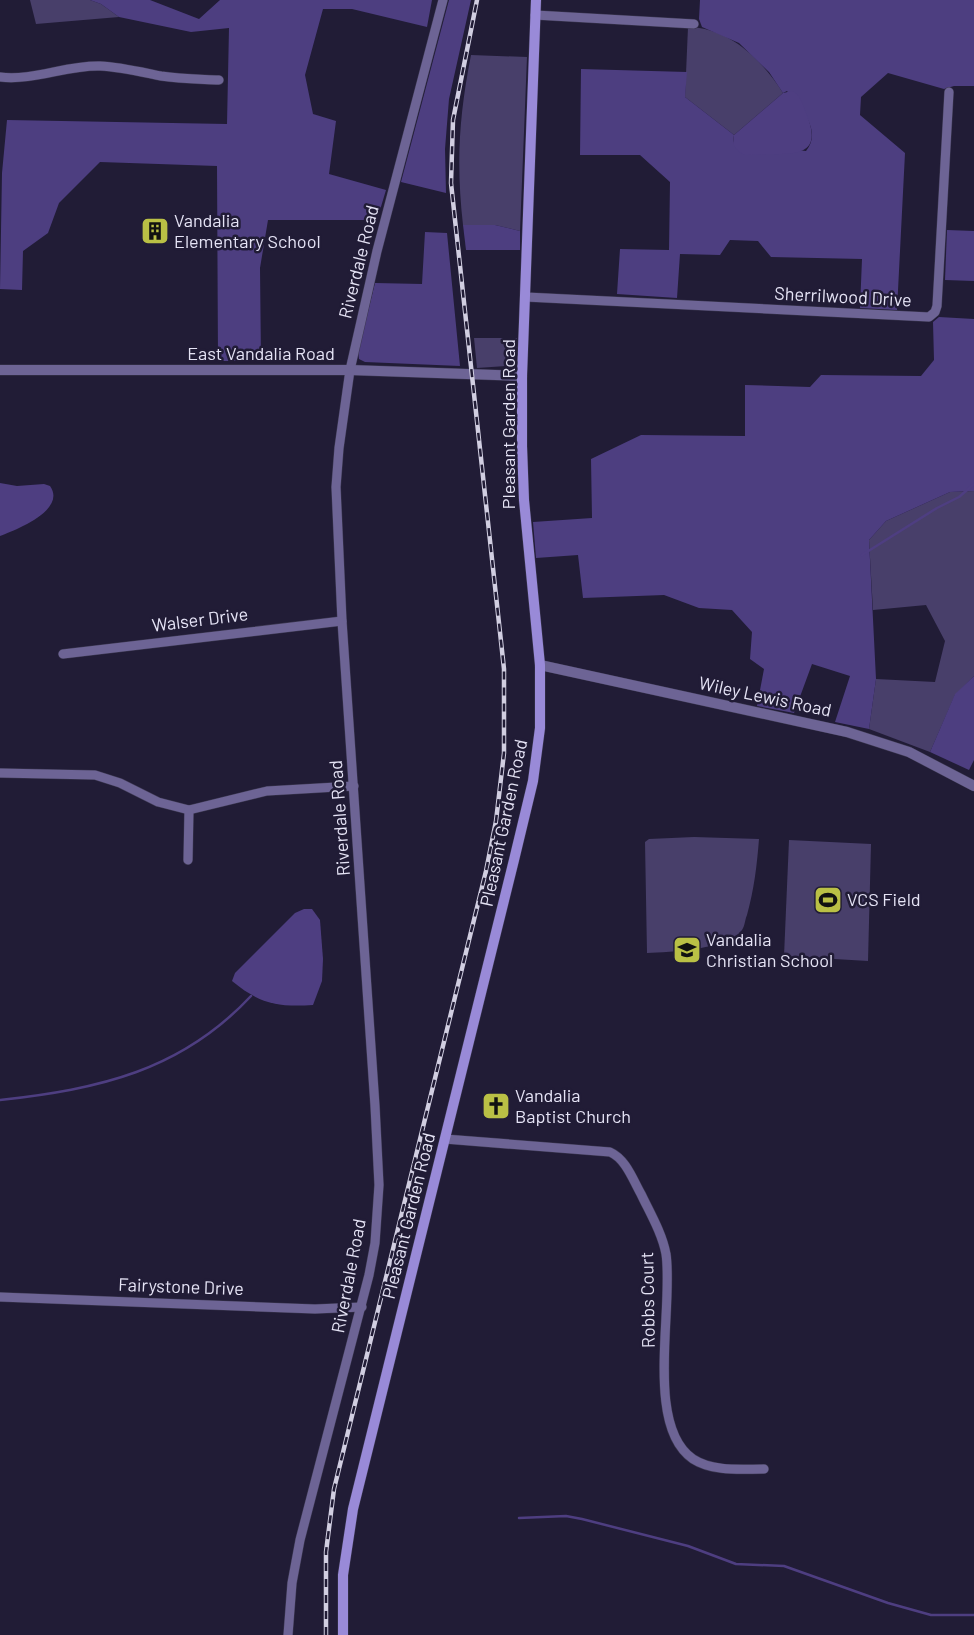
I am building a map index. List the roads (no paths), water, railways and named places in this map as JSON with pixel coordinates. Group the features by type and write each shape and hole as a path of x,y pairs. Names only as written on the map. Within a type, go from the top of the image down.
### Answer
{"main road":[{"name":"Pleasant Garden Road","path":"343,1635 343,1574 354,1509 533,781 540,728 540,664 524,500 522,376 536,0"}],"street":[{"name":"Riverdale Road","path":"288,1635 292,1583 300,1540 362,1307 375,1243 379,1184 342,620 336,487 339,448 350,370 377,251 443,0"},
{"path":"535,15 694,24"},
{"path":"0,76 11,78 76,67 98,66 125,68 183,79 219,80"},
{"name":"Sherrilwood Drive","path":"526,297 929,317 935,312 937,306 949,92"},
{"name":"East Vandalia Road","path":"0,370 350,370 522,376"},
{"name":"Walser Drive","path":"63,654 342,620"},
{"name":"Wiley Lewis Road","path":"540,664 847,732 909,752 974,786"},
{"path":"0,773 95,775 120,783 158,802 189,810 268,791 354,786"},
{"path":"188,860 189,810"},
{"name":"Robbs Court","path":"445,1139 610,1152 625,1165 655,1223 666,1254 665,1382 668,1419 673,1436 693,1459 710,1467 764,1469"},
{"name":"Fairystone Drive","path":"0,1298 315,1309 362,1307"}],"waterway":[{"path":"862,555 937,508 959,497 974,484"},
{"path":"0,1100 71,1090 136,1072 167,1059 196,1042 224,1022 251,996"},
{"path":"519,1518 566,1516 582,1519 688,1546 736,1564 784,1566 888,1603 931,1615 974,1615"}],"railway":[{"path":"326,1635 326,1552 334,1489 486,871 496,821 504,753 504,669 451,183 453,120 477,0"}],"place":[{"name":"Vandalia Elementary School","path":"155,231"},
{"name":"VCS Field","path":"828,900"},
{"name":"Vandalia Christian School","path":"687,950"},
{"name":"Vandalia Baptist Church","path":"496,1106"}]}
